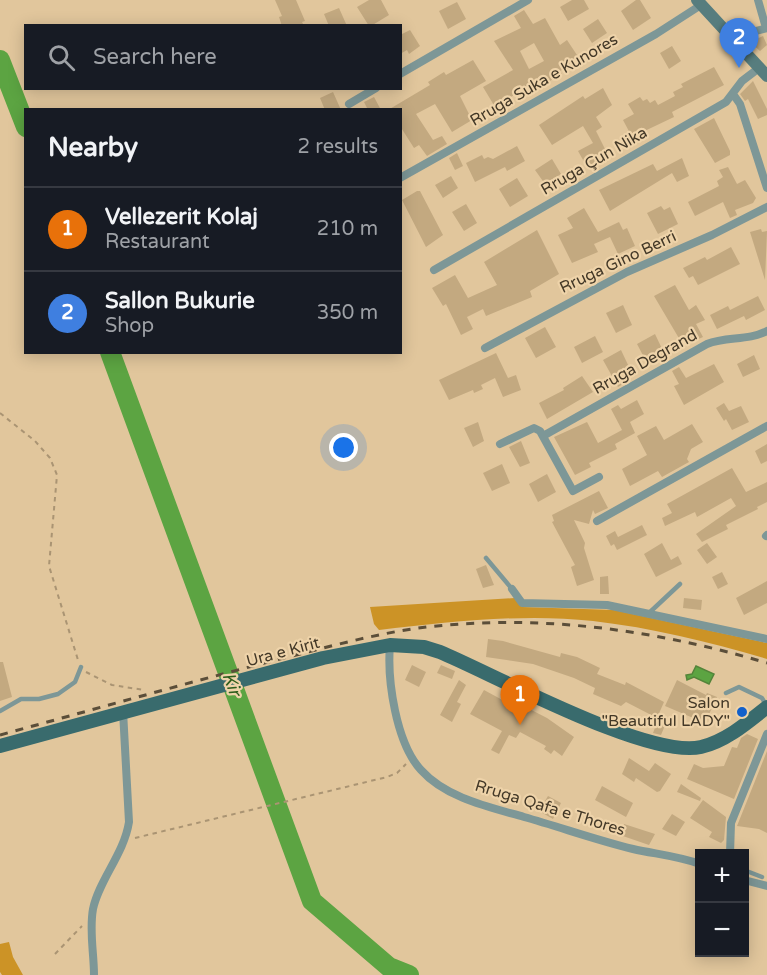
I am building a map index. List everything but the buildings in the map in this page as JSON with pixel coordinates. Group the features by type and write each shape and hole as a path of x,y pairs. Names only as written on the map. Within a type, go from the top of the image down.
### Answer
{"main road":[{"path":"699,2 763,72"},
{"name":"Ura e Kirit","path":"0,746 323,658 386,645 424,647 440,652 588,719 668,747 699,747 716,742 767,708"}],"street":[{"path":"402,73 528,0"},
{"path":"736,43 752,32 766,28 758,0"},
{"name":"Rruga Suka e Kunores","path":"402,177 656,34 699,2"},
{"name":"Rruga Çun Nika","path":"435,270 726,102 742,81 763,72"},
{"path":"349,104 373,90"},
{"path":"734,94 740,104 767,188"},
{"name":"Rruga Gino Berri","path":"484,348 627,272 712,235 767,207"},
{"name":"Rruga Degrand","path":"543,436 707,344 719,339 752,336 767,331"},
{"path":"597,521 767,426"},
{"path":"500,444 534,428 543,436 573,491 598,477"},
{"path":"512,589 522,603 608,605 767,639"},
{"name":"Rruga Qafa e Thores","path":"386,645 392,689 412,758 437,784 478,803 633,849 695,863"},
{"path":"94,975 93,907 127,837 129,822 123,711"},
{"path":"730,849 731,823 767,734"},
{"path":"749,881 767,886"}],"lane":[{"path":"486,558 512,589"},
{"path":"649,613 680,584"},
{"path":"0,711 21,699 58,694 75,682 81,667"},
{"path":"726,693 739,687 762,698 767,708"},
{"path":"749,872 762,877"}],"path":[{"path":"0,413 35,441 50,458 57,475 49,566 81,667 112,685 144,690"},
{"path":"127,837 138,838 387,777 397,773 412,758"},
{"path":"55,954 79,930"}],"shaded area":[{"path":"515,598 522,607 614,610 767,643 767,659 703,641 659,632 567,619 513,618 379,630 374,624 370,607"},
{"path":"696,666 714,674 709,684 694,677 687,680 686,675 692,674"},
{"path":"9,942 13,957 23,975 2,975 0,972 0,944"}],"waterway":[{"name":"Kir","path":"0,60 24,122"},
{"name":"Kir","path":"111,354 312,901 389,967 409,975"}],"railway":[{"path":"0,735 332,646 427,627 513,622 599,628 683,642 767,663"}],"place":[{"name":"Sallon Bukurie","path":"739,68"},
{"name":"Salon \"Beautiful LADY\"","path":"742,712"},
{"name":"Vellezerit Kolaj","path":"520,725"}]}
